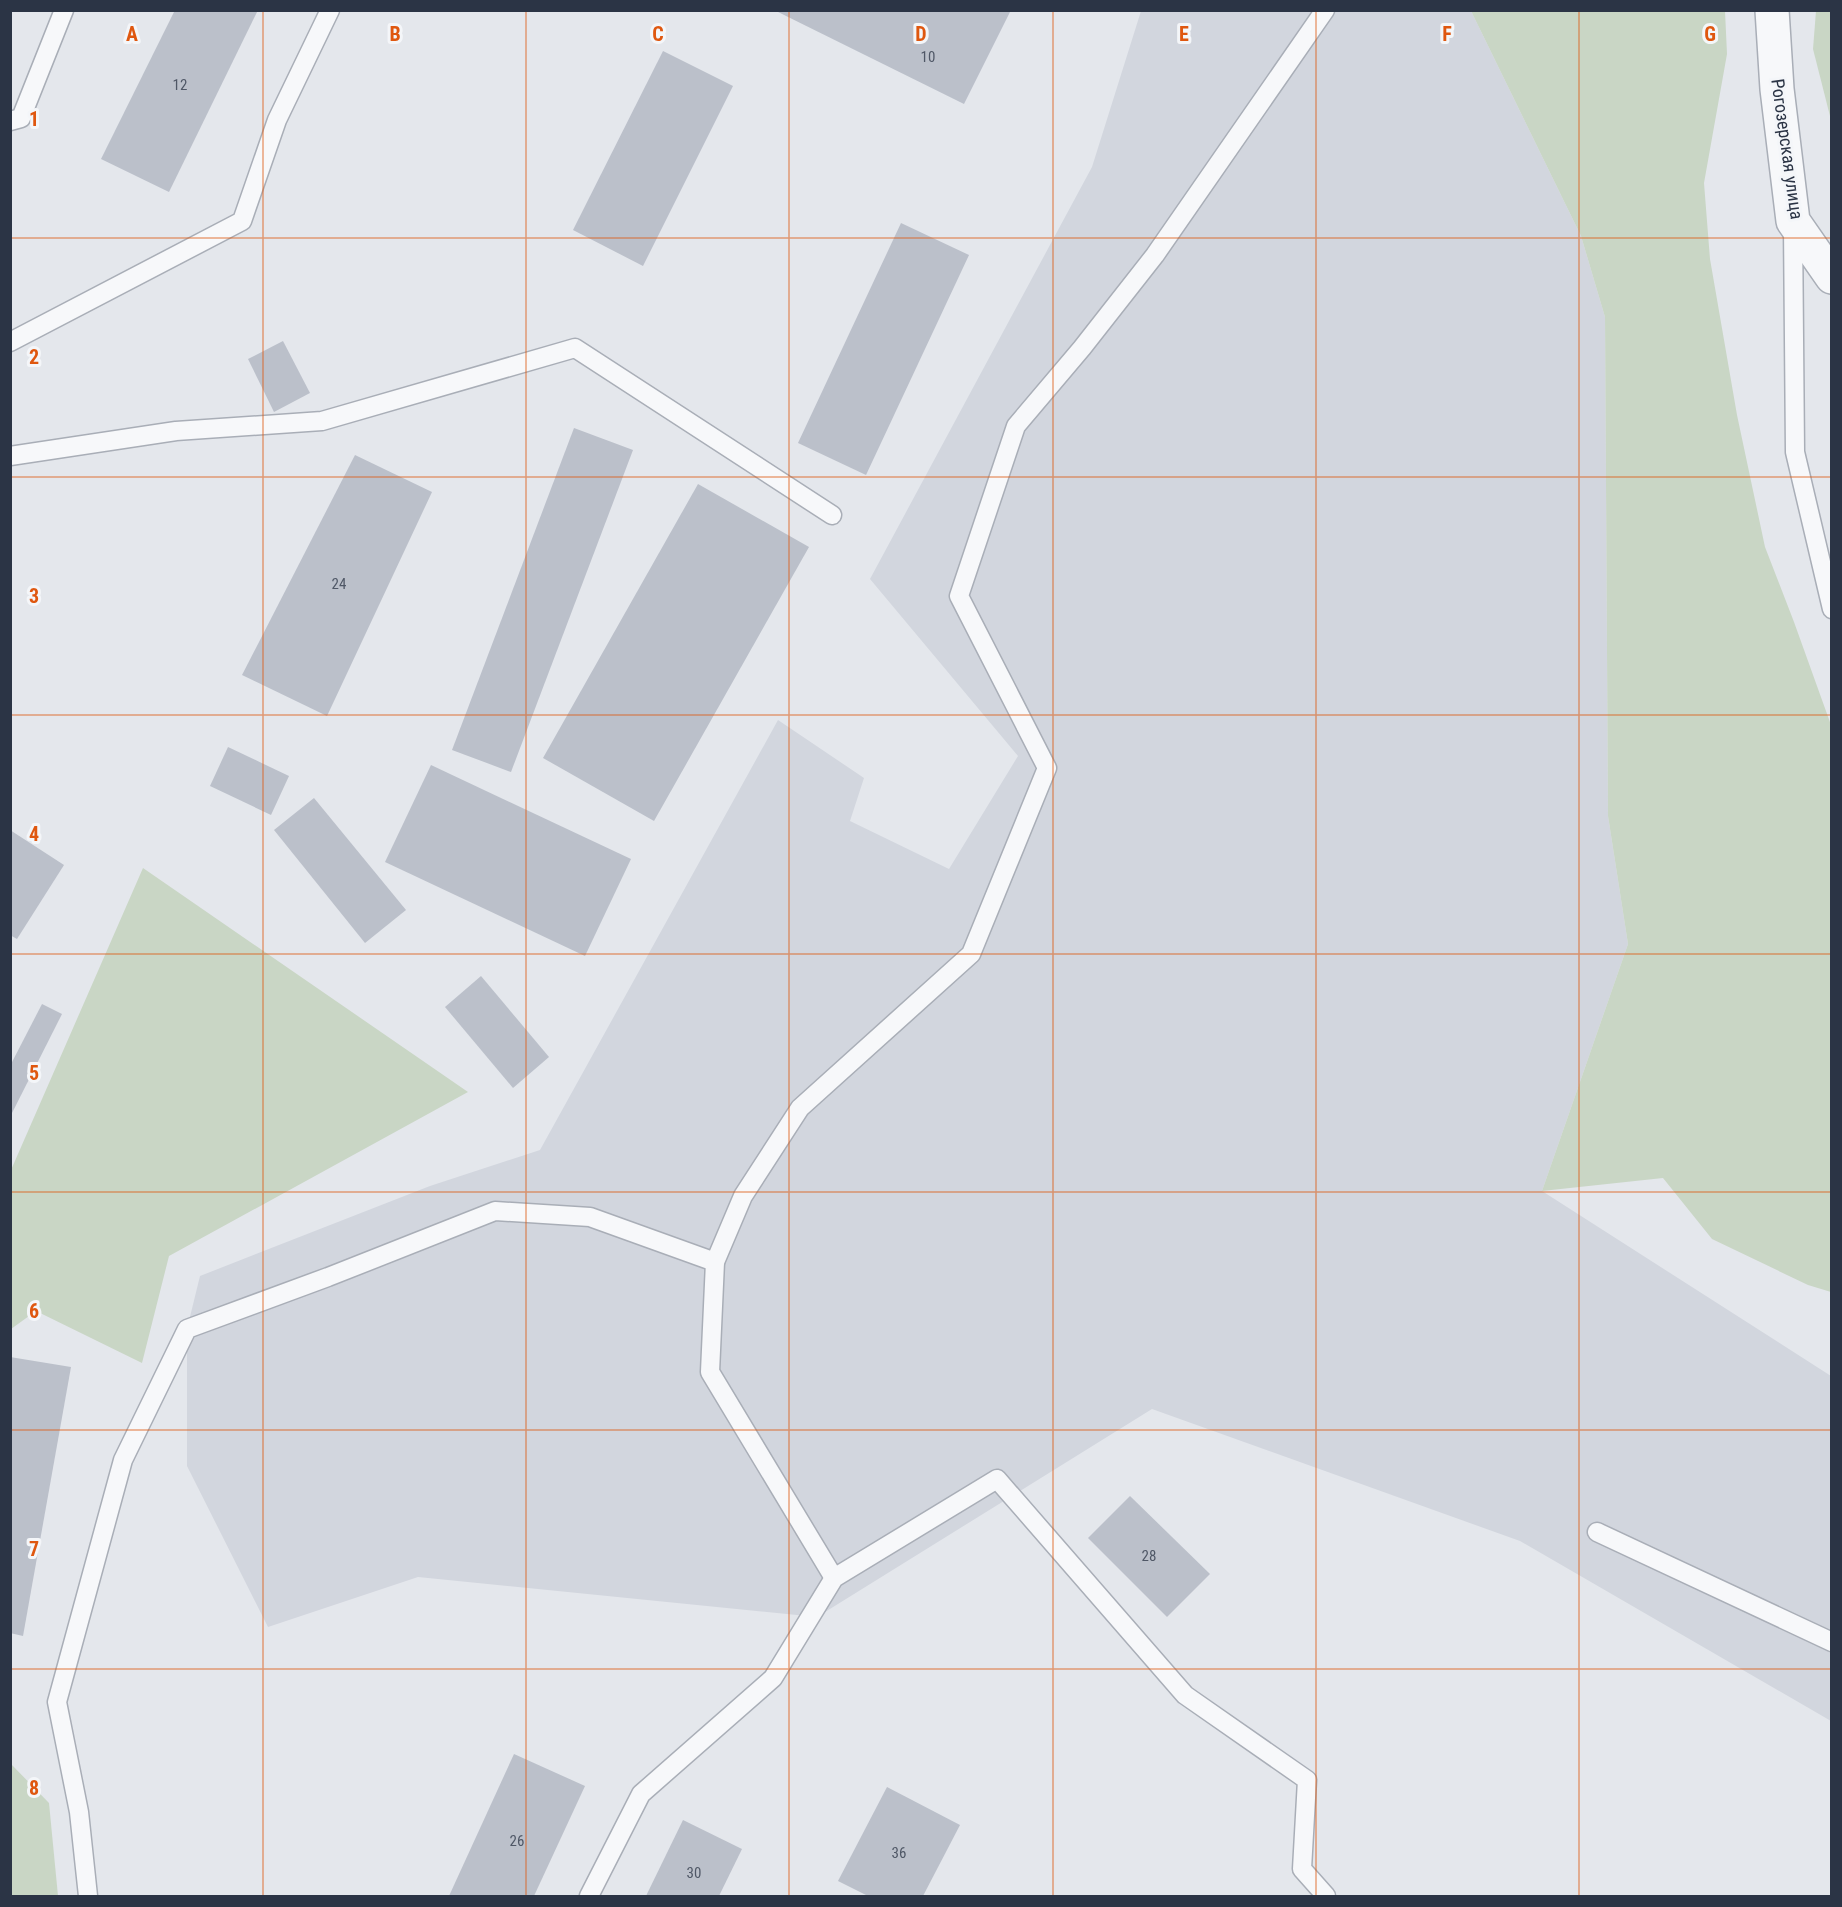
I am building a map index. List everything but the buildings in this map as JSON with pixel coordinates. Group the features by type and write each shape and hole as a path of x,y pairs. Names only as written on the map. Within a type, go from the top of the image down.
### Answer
{"street":[{"name":"Рогозерская улица","path":"1772,10 1793,221 1832,277"}],"lane":[{"path":"10,121 21,118 64,10"},
{"path":"10,342 242,221 277,120 330,10"},
{"path":"834,1578 710,1372 715,1262 743,1196 800,1108 971,954 1047,768 959,596 1016,426 1082,348 1155,255 1324,10"},
{"path":"1793,221 1795,452 1832,609"},
{"path":"10,456 176,432 322,421 575,348 832,514"},
{"path":"88,1896 79,1812 57,1702 123,1460 187,1329 328,1277 495,1211 590,1216 715,1262"},
{"path":"590,1896 641,1794 773,1678 834,1578 997,1479 1185,1695 1307,1780 1302,1869 1326,1896"},
{"path":"1597,1532 1832,1642"}],"shaded area":[{"path":"1141,11 1472,11 1581,236 1605,317 1608,816 1628,944 1542,1191 1831,1376 1831,1721 1520,1541 1152,1409 817,1617 418,1577 268,1627 187,1466 187,1329 200,1276 430,1186 540,1150 778,720 864,778 850,821 949,869 1018,756 870,579 1092,167"}],"green space":[{"path":"1472,11 1725,11 1727,54 1704,183 1710,259 1737,415 1765,547 1831,725 1831,1292 1808,1285 1712,1239 1663,1178 1542,1191 1628,944 1608,816 1605,317 1581,236"},
{"path":"1816,11 1831,11 1831,120 1813,49"},
{"path":"143,868 468,1092 169,1256 142,1363 36,1311 11,1329 11,1170"},
{"path":"11,1764 49,1803 58,1896 11,1896"}]}
